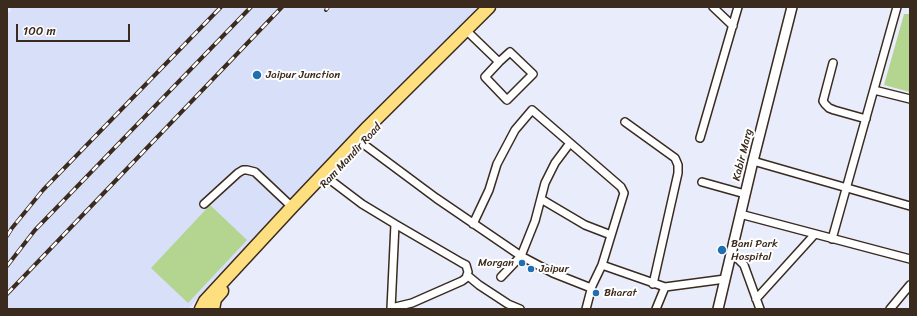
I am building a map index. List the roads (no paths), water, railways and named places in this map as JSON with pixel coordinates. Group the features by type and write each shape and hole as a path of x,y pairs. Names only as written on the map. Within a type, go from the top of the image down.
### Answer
{"main road":[{"name":"Ram Mandir Road","path":"201,309 205,301 368,127 489,7"},
{"name":"Ram Mandir Road","path":"212,309 214,299 227,285 285,226 362,143 497,7"}],"street":[{"path":"712,7 733,26"},
{"path":"700,138 738,7"},
{"name":"Kabir Marg","path":"718,309 740,214 792,7"},
{"path":"832,239 897,7"},
{"path":"470,34 499,62"},
{"path":"510,52 533,74 507,100 485,77 499,62 510,52"},
{"path":"833,63 823,101 829,108 866,119"},
{"path":"874,90 910,99"},
{"path":"473,224 489,190 497,164 516,130 532,110 621,187 624,193 602,265 592,286 586,309"},
{"path":"625,122 675,158 678,165 678,173 653,284"},
{"path":"362,143 436,198 521,256 553,273 591,288 592,286"},
{"path":"501,277 521,256 533,227 545,183 555,163 570,143"},
{"path":"753,161 910,206"},
{"path":"204,204 238,173 243,170 247,170 255,172 292,207"},
{"path":"329,179 362,204 462,263 467,268 467,275 462,281 412,304 391,309 395,224"},
{"path":"702,182 745,194"},
{"path":"541,198 585,225 611,235"},
{"path":"740,214 910,259"},
{"path":"756,299 815,234"},
{"path":"731,256 738,259 744,265 760,309"},
{"path":"602,265 665,287 725,279"},
{"path":"467,275 479,285 508,304 520,309"},
{"path":"890,309 910,285"},
{"path":"656,309 665,287"}],"railway":[{"path":"7,236 43,190 221,7"},
{"path":"7,266 35,230 251,7"},
{"path":"7,294 282,7"}],"place":[{"name":"Jaipur Junction","path":"257,75"},
{"name":"Bani Park Hospital","path":"722,250"},
{"name":"Morgan","path":"522,263"},
{"name":"Jaipur","path":"531,269"},
{"name":"Bharat","path":"596,293"}]}
